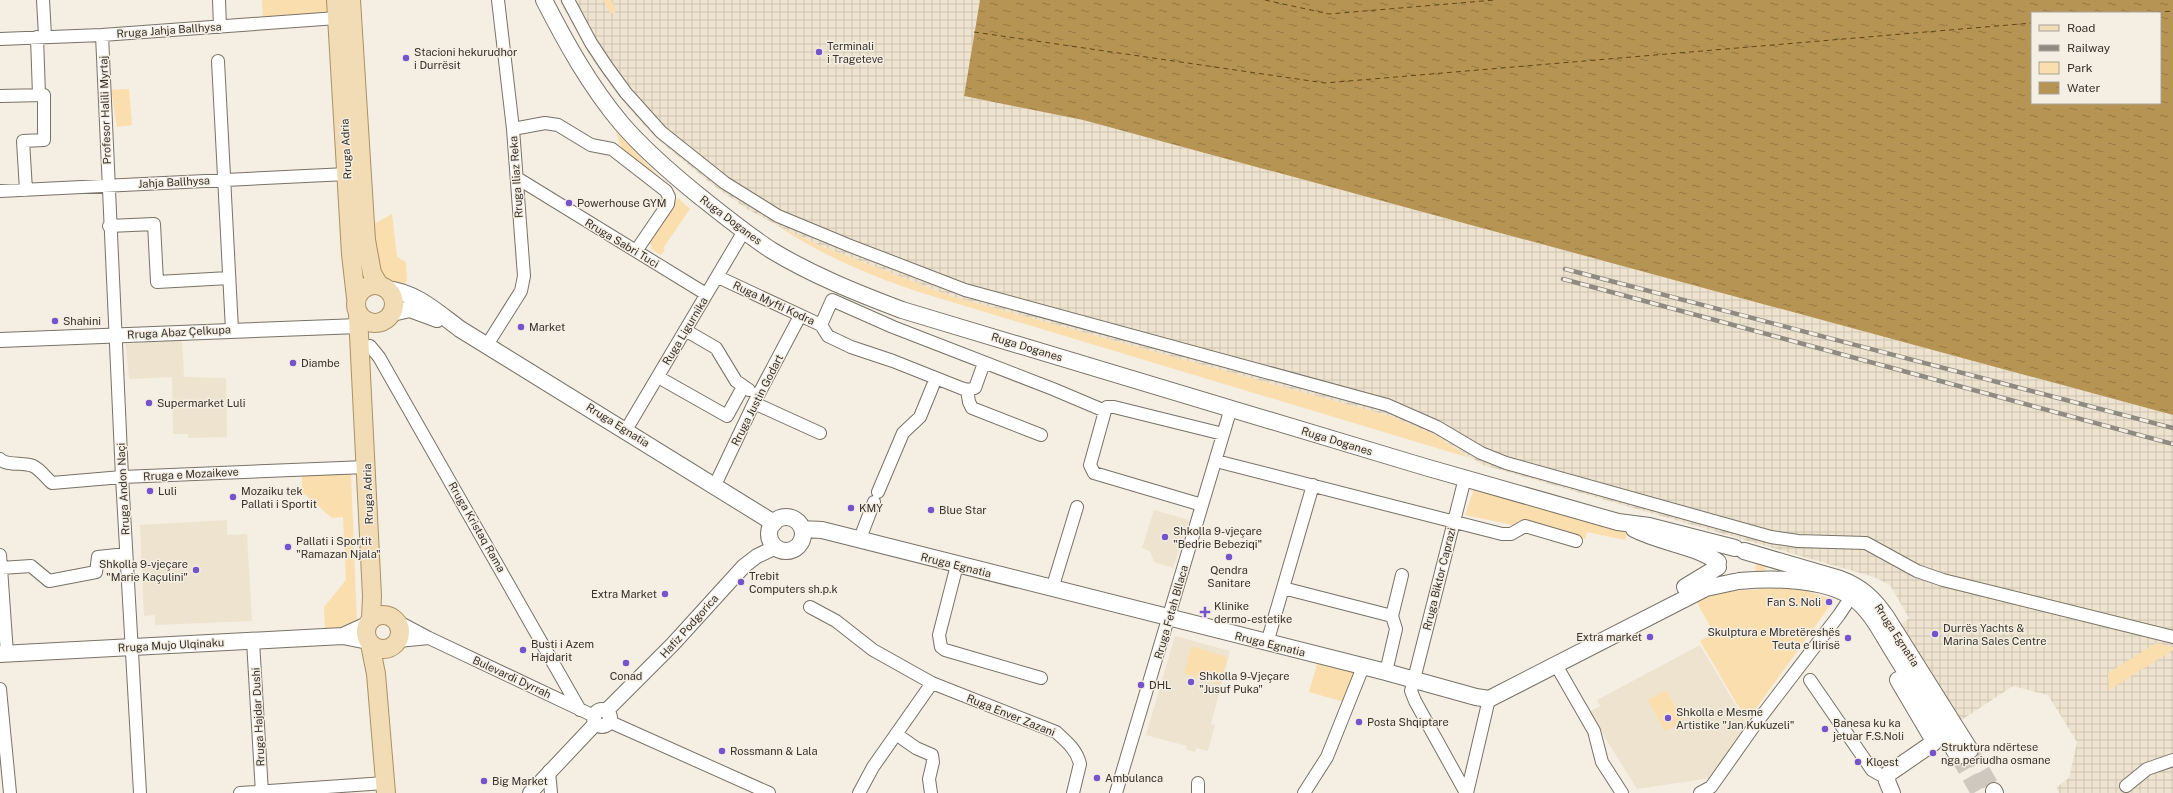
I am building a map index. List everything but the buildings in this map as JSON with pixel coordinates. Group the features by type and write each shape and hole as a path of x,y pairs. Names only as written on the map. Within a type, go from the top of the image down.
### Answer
{"main road":[{"name":"Rruga Adria","path":"336,0 352,266 362,316 366,467 372,596 377,627"},
{"name":"Rruga Adria","path":"351,0 366,240 371,268 383,287"},
{"name":"Ruga Doganes","path":"544,0 581,67 621,122 659,162 744,232 771,250 817,275 889,305 1465,478 1618,522"},
{"path":"366,287 383,287 394,300 392,313 385,320 362,316 360,292 366,287"},
{"name":"Rruga Egnatia","path":"383,287 406,292 460,329 626,430 774,523"},
{"name":"Rruga Egnatia","path":"392,313 410,309 460,329"},
{"name":"Rruga Adria","path":"362,316 371,336 370,383 365,415"},
{"path":"790,518 795,520 802,529 802,539 796,548 786,551 776,547 770,535 774,523 779,519 790,518"},
{"path":"1618,522 1659,541 1705,554 1718,565 1723,577 1737,582 1747,576 1751,568 1750,558 1739,550 1726,551 1718,565"},
{"name":"Rruga Egnatia","path":"802,529 822,530 957,566 1386,672 1476,697 1489,698 1556,665 1632,624 1706,588 1768,578 1787,579 1835,589 1851,596 1870,615 1900,662 1964,753 1888,618 1874,599 1861,589 1844,580 1739,550 1649,526 1618,522"},
{"name":"Rruga Egnatia","path":"1632,624 1677,591 1718,565"},
{"path":"377,627 380,649 394,645"},
{"path":"376,674 383,655 394,645 400,630 377,627"},
{"path":"377,627 376,674 385,788"},
{"name":"Rruga Mujo Ulqinaku","path":"4,654 343,636 377,627"},
{"path":"1892,793 1886,778 1891,770 1933,743 1931,736 1895,674 1900,662"}],"street":[{"path":"39,95 43,0"},
{"path":"219,0 220,27"},
{"name":"Rruga Iliaz Reka","path":"487,345 521,291 523,285 513,129 498,0"},
{"path":"568,0 591,43 607,67 644,115 667,137 725,183 778,216 848,246 965,290 1387,405 1437,427 1481,454 1506,463 1770,537 1798,541 1866,543 1917,570 1943,580 2173,637"},
{"name":"Rruga Jahja Ballhysa","path":"0,39 102,35 337,18"},
{"name":"Profesor Halili Myrtaj","path":"102,35 108,186"},
{"path":"218,62 232,330"},
{"path":"0,96 44,95 44,140 23,141 26,190"},
{"path":"513,129 545,123 558,125 591,145 612,149 662,187 668,194 668,204 636,251"},
{"name":"Jahja Ballhysa","path":"0,192 347,174"},
{"name":"Rruga Sabri Tuci","path":"516,178 706,294"},
{"name":"Rruga Andon Naçi","path":"108,186 126,554 140,793"},
{"path":"109,226 154,224 157,282 229,278"},
{"name":"Ruga Ligurnika","path":"626,430 744,232"},
{"name":"Ruga Myfti Kodra","path":"718,277 821,325 828,336 850,347 967,390"},
{"path":"821,325 832,300 893,327 1053,389 1105,412"},
{"name":"Rruga Abaz Çelkupa","path":"0,340 232,330 362,316"},
{"name":"Rruga Justin Godart","path":"715,485 756,399 800,316"},
{"path":"685,330 716,348 736,381 756,399 820,433"},
{"name":"Rruga Kristaq Rama","path":"370,346 379,357 580,710"},
{"path":"984,363 975,388 967,390 969,402 972,408 1041,435"},
{"path":"658,377 723,415 728,416 743,387"},
{"path":"859,541 903,433 920,417 936,378"},
{"path":"1202,505 1094,473 1090,465 1105,412 1107,408 1114,407 1223,434"},
{"name":"Rruga Fetah Bllaca","path":"1116,793 1231,408"},
{"name":"Rruga e Mozaikeve","path":"0,458 6,462 20,462 34,466 52,483 122,477 366,467"},
{"path":"1216,461 1506,534 1525,526 1576,541"},
{"name":"Rruga Biktor Caprazi","path":"1465,478 1411,691 1415,701 1466,793"},
{"path":"1267,643 1313,485"},
{"path":"1052,589 1077,507"},
{"name":"Hafiz Podgorica","path":"530,793 549,771 673,644 744,566 757,556 776,547"},
{"path":"0,554 4,654"},
{"path":"1,574 31,566 49,581 96,572 98,557 126,554"},
{"path":"957,566 939,635 941,647 945,650 1041,678"},
{"path":"1386,672 1396,629 1392,616 1402,575"},
{"path":"1282,588 1392,616"},
{"path":"1700,793 1712,790 1757,722 1839,615 1851,596"},
{"name":"Ruga Enver Zazani","path":"810,607 836,621 873,650 932,683 1056,732 1071,746 1079,759 1080,764 1073,793"},
{"name":"Bulevardi Dyrrah","path":"377,627 429,638 580,710 769,793"},
{"path":"394,645 429,638"},
{"name":"Rruga Hajdar Dushi","path":"254,641 262,792"},
{"path":"1556,665 1594,731 1602,762 1622,793"},
{"path":"1304,793 1327,757 1363,667"},
{"path":"1810,680 1872,770 1886,778"},
{"path":"859,793 873,767 932,683"},
{"path":"0,689 6,790"},
{"path":"1466,793 1489,698"},
{"path":"896,734 916,748 932,755 933,762 929,779 931,793"},
{"path":"2126,786 2146,769 2173,760"},
{"path":"549,771 551,793"},
{"path":"240,793 385,788"}],"shaded area":[{"path":"559,0 980,0 964,96 1083,120 2173,415 2173,793 2059,793 2057,787 2069,778 2077,742 2048,695 2013,686 1960,721 1901,625 1909,618 1890,585 1874,577 1483,465 1435,435 1393,417 950,296 821,246 778,226 747,209 714,186 662,143 641,122 618,95 592,59"},
{"path":"182,340 184,377 226,378 227,437 188,438 188,434 173,434 172,377 129,379 126,344"},
{"name":"Shkolla 9-vjeçare \"Bedrie Bebeziqi\"","path":"1154,510 1189,520 1173,568 1154,562 1150,551 1142,548"},
{"name":"Shkolla 9-vjeçare \"Marie Kaçulini\"","path":"227,520 227,535 247,534 252,621 155,625 155,615 144,616 140,525"},
{"name":"Shkolla 9-Vjeçare \"Jusuf Puka\"","path":"1175,636 1230,651 1211,724 1215,725 1208,751 1196,748 1195,752 1186,749 1187,746 1146,735"},
{"name":"Shkolla e Mesme Artistike \"Jan Kukuzeli\"","path":"1700,645 1747,724 1711,778 1637,789 1589,712 1600,706 1597,700"}],"green space":[{"path":"262,0 333,0 333,14 263,20"},
{"path":"603,0 611,0 616,10 615,13 610,13"},
{"path":"129,89 132,125 117,127 111,90"},
{"path":"616,132 668,186 622,150"},
{"path":"678,198 690,209 663,248 665,250 661,255 651,249 652,245 648,243"},
{"path":"392,214 397,257 406,262 407,281 402,287 386,283 377,273 374,224"},
{"path":"778,226 821,246 950,296 1393,417 1435,435 1470,458 922,293 884,280 830,256"},
{"path":"351,474 357,624 325,631 324,607 346,580 343,517 332,518 302,492 302,476"},
{"path":"1475,486 1628,529 1625,540 1587,532 1585,539 1521,520 1513,525 1465,515"},
{"path":"1756,562 1766,565 1765,572 1755,573"},
{"path":"1794,587 1834,600 1747,721 1700,641 1714,633 1695,599 1716,592"},
{"path":"2156,643 2173,647 2173,650 2109,690 2108,673"},
{"path":"1192,646 1228,658 1219,684 1184,673"},
{"path":"1318,661 1356,670 1344,702 1309,692"},
{"path":"1666,690 1683,721 1665,731 1648,700"}],"water":[{"path":"980,0 2173,0 2173,415 1083,120 964,96"}],"ferry route":[{"path":"1265,0 1329,14 1495,0"},
{"path":"2160,12 2173,11"},
{"path":"974,32 1325,83 2031,23"}],"tunnel":[{"path":"1970,750 1994,791"},
{"path":"1958,756 1979,793"}],"railway":[{"path":"1565,269 2173,428"},
{"path":"1563,279 2173,444"}],"place":[{"name":"Terminali i Trageteve","path":"819,52"},
{"name":"Stacioni hekurudhor i Durrësit","path":"406,58"},
{"name":"Powerhouse GYM","path":"569,203"},
{"name":"Shahini","path":"55,321"},
{"name":"Market","path":"521,327"},
{"name":"Diambe","path":"293,363"},
{"name":"Supermarket Luli","path":"149,403"},
{"name":"Luli","path":"150,491"},
{"name":"Mozaiku tek Pallati i Sportit","path":"233,497"},
{"name":"KMY","path":"851,508"},
{"name":"Blue Star","path":"931,510"},
{"name":"Shkolla 9-vjeçare \"Bedrie Bebeziqi\"","path":"1165,537"},
{"name":"Pallati i Sportit \"Ramazan Njala\"","path":"288,547"},
{"name":"Qendra Sanitare","path":"1229,557"},
{"name":"Shkolla 9-vjeçare \"Marie Kaçulini\"","path":"196,570"},
{"name":"Trebit Computers sh.p.k","path":"741,582"},
{"name":"Extra Market","path":"665,594"},
{"name":"Fan S. Noli","path":"1829,602"},
{"name":"Klinike dermo-estetike","path":"1205,612"},
{"name":"Durrës Yachts & Marina Sales Centre","path":"1935,634"},
{"name":"Extra market","path":"1650,637"},
{"name":"Skulptura e Mbretëreshës Teuta e Ilirisë","path":"1848,638"},
{"name":"Busti i Azem Hajdarit","path":"523,650"},
{"name":"Conad","path":"626,663"},
{"name":"Shkolla 9-Vjeçare \"Jusuf Puka\"","path":"1191,682"},
{"name":"DHL","path":"1141,685"},
{"name":"Shkolla e Mesme Artistike \"Jan Kukuzeli\"","path":"1668,718"},
{"name":"Posta Shqiptare","path":"1359,722"},
{"name":"Banesa ku ka jetuar F.S.Noli","path":"1825,729"},
{"name":"Rossmann & Lala","path":"722,751"},
{"name":"Struktura ndërtese nga periudha osmane","path":"1933,753"},
{"name":"Kloest","path":"1858,762"},
{"name":"Ambulanca","path":"1097,778"},
{"name":"Big Market","path":"484,781"}]}
